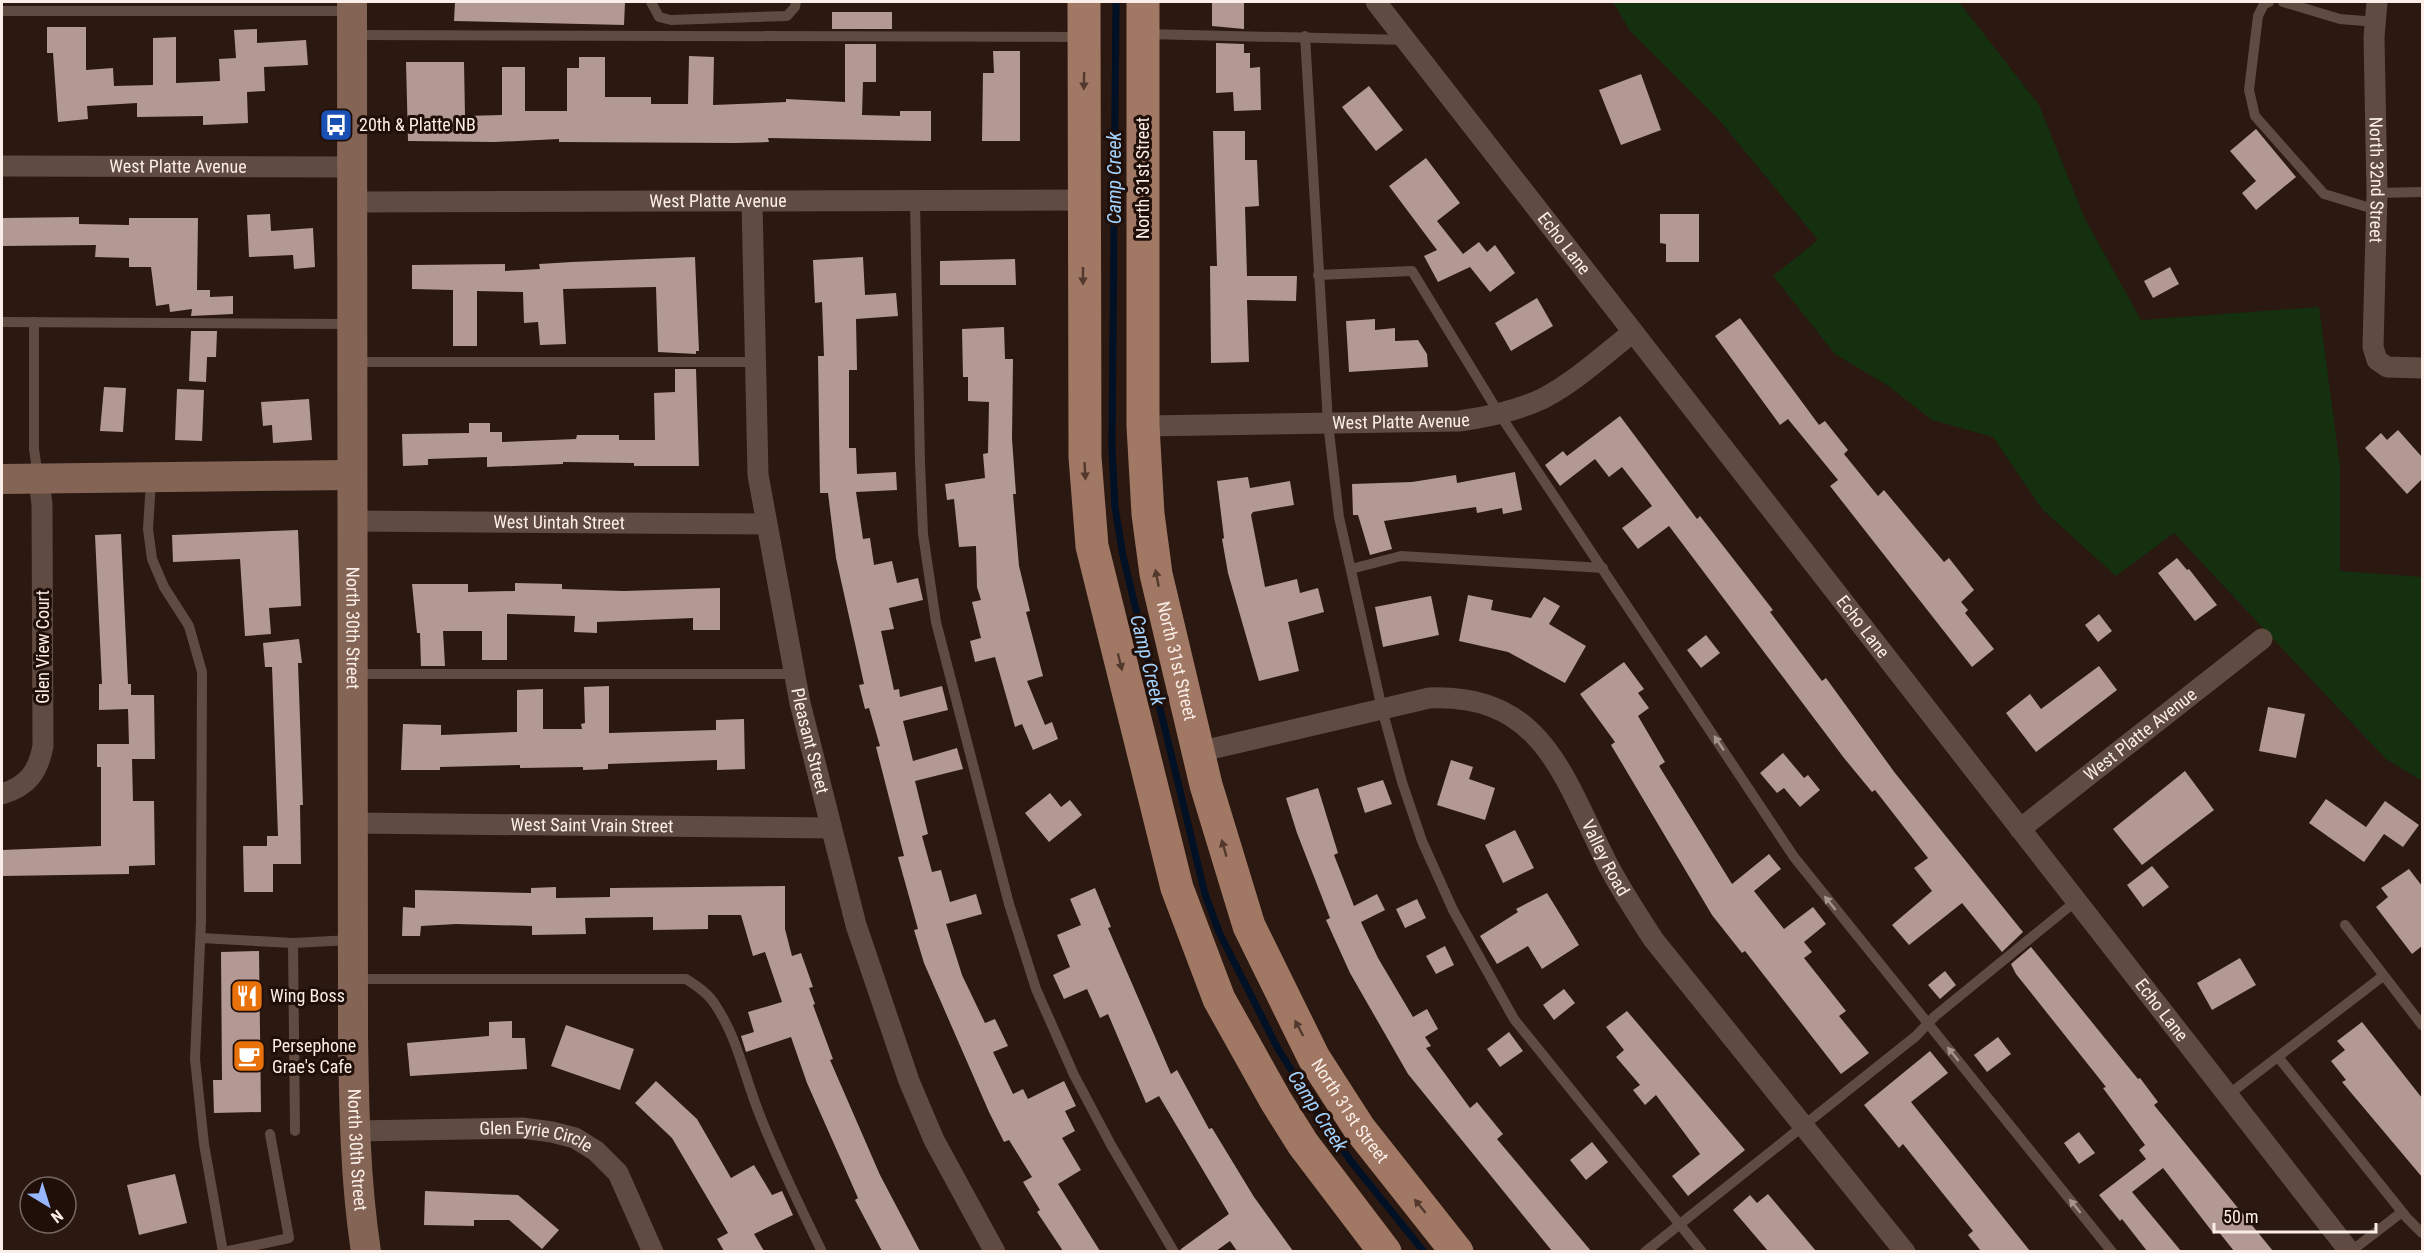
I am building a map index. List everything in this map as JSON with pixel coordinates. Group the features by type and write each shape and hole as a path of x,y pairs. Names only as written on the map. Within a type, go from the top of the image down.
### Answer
{"main road":[{"path":"1084,2 1082,200 1084,457 1092,546 1177,888 1219,999 1270,1092 1303,1144 1385,1251"},
{"name":"North 31st Street","path":"1143,2 1143,426 1148,514 1156,574 1198,752 1229,867 1250,927 1314,1058 1359,1128 1457,1251"},
{"name":"North 30th Street","path":"352,16 354,674 352,940 355,1131 360,1214 366,1251"},
{"path":"2,479 352,475"}],"street":[{"name":"Echo Lane","path":"1376,2 2350,1251"},
{"name":"North 32nd Street","path":"2377,12 2377,202 2373,347 2377,360 2387,367 2422,368"},
{"name":"West Platte Avenue","path":"2,166 352,167"},
{"name":"West Platte Avenue","path":"352,202 1082,200"},
{"name":"Pleasant Street","path":"752,202 756,440 765,524 794,674 856,925 909,1081 934,1140 995,1251"},
{"name":"West Platte Avenue","path":"1143,426 1459,422 1500,415 1543,398 1576,378 1633,332"},
{"name":"Glen View Court","path":"2,794 17,789 30,780 39,765 43,746 42,505 39,478"},
{"name":"West Uintah Street","path":"352,521 765,524"},
{"name":"West Platte Avenue","path":"2020,829 2262,639"},
{"name":"Valley Road","path":"1198,752 1429,698 1456,696 1483,702 1507,712 1527,727 1545,746 1568,782 1622,892 1653,939 1905,1251"},
{"name":"West Saint Vrain Street","path":"354,823 831,828"},
{"name":"Glen Eyrie Circle","path":"355,1131 522,1128 575,1138 596,1151 618,1173 653,1251"}],"lane":[{"path":"651,2 659,17 671,20 787,16 795,7 796,2"},
{"path":"2269,2 2264,4 2258,16 2250,80 2249,90 2255,116 2324,194 2377,202 2422,192"},
{"path":"2283,2 2340,19 2377,12"},
{"path":"2,11 352,16 1084,37"},
{"path":"1143,34 1406,40"},
{"path":"1305,36 1328,423 1339,517 1382,709 1422,841 1483,966 1514,1019 1702,1251"},
{"path":"915,201 921,498 923,534 936,622 1009,904 1036,989 1074,1075 1111,1145 1174,1251"},
{"path":"1318,275 1412,271 1500,415 1794,857 2112,1251"},
{"path":"2,322 352,324"},
{"path":"34,322 34,449 39,478"},
{"path":"352,362 756,362"},
{"path":"151,477 148,529 152,559 164,587 189,626 202,672 201,938 195,1059 204,1144 224,1251 289,1238 270,1134"},
{"path":"1351,568 1401,556 1603,568"},
{"path":"354,674 794,674"},
{"path":"1645,1251 1928,1024 2076,901"},
{"path":"2345,925 2422,1025"},
{"path":"201,938 293,943 352,940"},
{"path":"293,943 295,1131"},
{"path":"2228,1095 2383,976"},
{"path":"353,979 686,979 708,996 726,1023 759,1113 788,1182 822,1251"},
{"path":"2278,1057 2402,1212 2422,1233"},
{"path":"2350,1251 2402,1212"}],"green space":[{"path":"1613,2 1959,2 2039,105 2085,219 2141,320 2319,307 2340,467 2340,571 2422,577 2422,781 2386,759 2174,533 2116,576 2042,509 1993,437 1932,420 1887,385 1835,354 1773,276 1818,240 1720,121 1630,31"}],"building":[{"path":"455,2 625,2 624,25 454,21"},
{"path":"1212,2 1244,2 1244,29 1212,26"},
{"path":"832,12 892,12 892,29 832,29"},
{"path":"47,27 86,27 86,70 113,68 114,86 153,85 153,38 176,37 176,83 220,81 219,59 236,58 234,30 257,29 257,43 306,40 308,65 264,67 265,91 247,92 248,123 203,125 203,116 137,117 137,103 87,106 88,119 58,122 53,53 47,53"},
{"path":"1216,43 1244,44 1244,53 1250,53 1250,68 1260,67 1261,110 1234,111 1233,92 1216,93"},
{"path":"845,44 876,44 876,82 863,82 862,115 900,116 900,111 931,111 931,141 768,138 769,142 735,143 559,142 559,139 495,142 408,141 406,62 464,62 465,116 502,115 502,67 525,67 525,111 567,111 567,68 579,68 579,57 605,57 605,97 651,97 651,104 688,104 689,56 714,57 713,105 786,102 786,99 845,102"},
{"path":"993,51 1020,51 1020,141 982,141 983,73 994,73"},
{"path":"1641,74 1661,130 1621,145 1599,90"},
{"path":"1369,86 1403,130 1376,151 1342,107"},
{"path":"2256,129 2296,177 2256,210 2242,193 2256,181 2230,151"},
{"path":"1213,131 1245,131 1245,160 1257,160 1259,206 1245,207 1247,276 1297,276 1296,301 1247,300 1249,362 1211,363 1210,266 1217,266"},
{"path":"1426,158 1460,203 1437,221 1463,254 1479,242 1487,252 1495,245 1515,273 1490,292 1470,267 1438,282 1424,256 1437,250 1389,186"},
{"path":"270,214 271,231 313,228 315,267 294,269 293,255 249,257 247,215"},
{"path":"1660,214 1699,214 1699,262 1666,262 1666,244 1660,243"},
{"path":"79,217 79,224 129,225 129,218 198,218 197,290 210,290 210,297 233,296 233,314 191,316 192,309 170,312 169,304 156,306 151,267 129,267 129,258 95,257 96,245 3,246 3,218"},
{"path":"695,257 699,351 696,351 696,354 658,352 656,287 563,289 566,344 540,345 538,322 524,323 523,292 477,291 477,346 453,346 453,290 412,289 412,265 505,264 505,271 540,269 539,264"},
{"path":"863,257 865,295 896,293 898,316 856,319 857,370 849,370 849,448 856,448 857,474 896,472 897,490 856,492 863,539 870,538 874,565 892,561 897,583 918,578 923,600 889,608 894,629 881,631 894,690 899,689 900,697 942,686 948,710 903,721 913,761 957,748 963,769 915,781 928,834 922,836 932,872 941,870 950,902 976,894 982,914 946,924 962,975 985,1023 995,1019 1008,1046 993,1052 1013,1094 1023,1089 1028,1099 1064,1081 1076,1106 1065,1111 1075,1131 1062,1138 1081,1170 1058,1184 1100,1251 1063,1251 1037,1212 1040,1210 1023,1182 1032,1177 1009,1140 1004,1142 989,1112 924,963 914,930 918,929 898,857 904,856 876,747 880,746 869,708 865,709 859,685 864,684 836,558 828,493 820,493 818,356 824,356 822,302 815,303 813,260"},
{"path":"1015,259 1016,285 940,285 940,261"},
{"path":"2170,267 2179,284 2153,298 2144,281"},
{"path":"1537,298 1553,326 1511,351 1495,323"},
{"path":"1740,318 1819,425 1825,421 1848,450 1844,454 1878,496 1884,490 1944,562 1949,558 1974,590 1961,602 1968,610 1965,613 1994,649 1972,667 1830,486 1838,480 1788,419 1780,425 1715,336"},
{"path":"1375,319 1375,330 1395,328 1395,341 1418,340 1427,354 1428,367 1349,372 1346,321"},
{"path":"1004,327 1005,359 1013,359 1012,439 1016,494 1013,494 1019,566 1030,611 1026,612 1043,676 1027,681 1045,725 1052,722 1058,739 1033,750 1022,724 1015,727 995,657 975,662 970,641 981,638 972,602 981,600 977,587 976,546 959,547 954,499 947,500 945,484 985,478 983,454 988,453 989,402 968,401 968,377 963,377 962,329"},
{"path":"191,331 217,331 216,357 207,357 206,382 189,381"},
{"path":"675,369 696,369 699,466 634,466 634,463 563,462 563,464 487,467 487,457 428,459 428,465 403,466 402,434 469,433 469,423 490,423 490,432 502,432 502,442 576,439 577,435 619,435 619,440 655,440 654,393 675,392"},
{"path":"104,387 126,388 123,432 100,431"},
{"path":"177,389 204,390 202,441 175,440"},
{"path":"309,399 312,440 273,443 272,425 263,426 261,402"},
{"path":"1620,416 1697,519 1700,516 1773,610 1770,612 1822,681 1826,678 1895,773 2023,932 2002,952 1962,903 1909,945 1892,925 1932,891 1914,868 1928,858 1875,790 1872,792 1844,758 1669,526 1638,549 1622,528 1652,506 1622,467 1609,477 1595,459 1560,486 1545,465 1563,451 1567,456"},
{"path":"2398,430 2422,457 2422,479 2407,494 2365,448 2381,433 2387,440"},
{"path":"1515,472 1522,510 1503,514 1502,508 1477,513 1476,507 1384,521 1392,549 1370,555 1358,515 1353,515 1352,484 1412,482 1456,475 1457,483"},
{"path":"1248,477 1250,488 1290,481 1294,505 1253,512 1251,515 1265,587 1297,579 1300,593 1318,588 1324,612 1288,622 1299,671 1259,681 1228,573 1222,539 1224,538 1217,481"},
{"path":"298,530 301,606 269,608 271,634 245,636 240,559 173,562 172,535"},
{"path":"121,534 128,684 131,684 131,695 154,695 155,759 132,759 133,801 154,801 155,865 129,866 129,874 2,876 2,850 101,846 101,767 97,767 97,744 129,744 128,709 99,710 99,684 102,684 95,535"},
{"path":"2177,558 2187,570 2189,569 2217,605 2195,621 2158,573"},
{"path":"515,583 562,584 562,589 624,591 720,588 720,630 693,630 693,618 597,622 597,633 574,632 575,616 507,614 507,660 482,660 482,631 443,631 445,666 421,666 420,633 417,633 412,584 468,584 468,592 515,591"},
{"path":"1468,595 1493,600 1491,610 1531,618 1544,597 1560,606 1549,624 1586,646 1565,683 1508,652 1459,641"},
{"path":"1431,596 1439,635 1383,647 1375,607"},
{"path":"2099,614 2112,631 2098,642 2085,625"},
{"path":"1706,635 1720,653 1701,668 1687,650"},
{"path":"299,639 302,663 298,663 303,805 300,805 301,864 273,864 273,892 244,892 243,846 267,846 267,836 278,836 272,667 265,667 263,643"},
{"path":"1624,662 1644,689 1638,693 1649,708 1638,716 1665,762 1659,766 1732,884 1769,854 1781,869 1754,891 1784,929 1813,907 1826,924 1804,942 1812,952 1804,958 1846,1011 1839,1016 1869,1053 1841,1074 1745,951 1742,953 1712,915 1611,745 1615,742 1580,694"},
{"path":"2099,666 2117,690 2036,752 2006,713 2030,694 2041,709"},
{"path":"609,686 609,733 716,730 716,720 744,719 745,769 717,770 717,760 608,764 608,769 583,770 583,767 520,768 520,765 401,770 403,724 441,725 441,735 517,732 517,690 543,689 543,729 582,729 581,724 585,723 584,687"},
{"path":"2268,707 2305,714 2296,758 2259,751"},
{"path":"1783,753 1804,778 1808,775 1820,790 1800,807 1784,788 1777,793 1760,773"},
{"path":"1451,760 1473,767 1469,779 1495,788 1485,820 1437,805"},
{"path":"2185,771 2214,810 2142,865 2113,829"},
{"path":"1383,780 1392,804 1365,813 1357,788"},
{"path":"1318,788 1338,853 1334,855 1354,906 1377,894 1385,910 1361,922 1378,958 1413,1017 1427,1009 1438,1029 1425,1037 1431,1046 1426,1048 1470,1108 1477,1102 1503,1134 1497,1139 1591,1251 1552,1251 1408,1074 1350,973 1326,920 1330,918 1297,833 1286,798"},
{"path":"1050,793 1061,807 1070,800 1082,815 1049,842 1025,813"},
{"path":"2326,799 2366,827 2385,801 2419,825 2403,847 2384,834 2364,862 2309,823"},
{"path":"1515,830 1534,868 1503,883 1485,845"},
{"path":"2152,866 2169,887 2143,907 2127,885"},
{"path":"2409,869 2422,886 2422,946 2412,954 2376,907 2388,897 2381,888"},
{"path":"785,886 785,929 792,956 801,953 813,987 809,988 833,1059 830,1060 880,1175 920,1251 882,1251 855,1200 858,1198 807,1083 791,1037 746,1052 741,1036 754,1032 748,1012 782,1002 765,952 753,956 741,915 708,915 708,929 653,930 653,917 585,918 586,934 532,935 532,926 456,924 421,926 420,936 402,936 403,907 415,908 415,890 531,893 531,888 556,887 556,898 610,897 610,888"},
{"path":"1095,888 1111,927 1108,928 1171,1074 1177,1070 1209,1129 1212,1128 1254,1197 1293,1251 1237,1251 1230,1241 1216,1251 1181,1251 1229,1214 1159,1096 1146,1103 1108,1014 1100,1018 1087,989 1064,999 1053,975 1070,967 1057,935 1081,925 1070,899"},
{"path":"1547,893 1579,945 1542,969 1528,946 1497,964 1480,936 1518,912 1516,909"},
{"path":"1417,899 1426,918 1405,928 1396,909"},
{"path":"1445,946 1454,965 1436,974 1426,956"},
{"path":"2031,947 2138,1079 2140,1078 2158,1102 2154,1105 2273,1251 2234,1251 2218,1231 2214,1234 2163,1168 2132,1192 2181,1251 2147,1251 2122,1219 2120,1221 2099,1195 2146,1159 2139,1150 2145,1145 2103,1088 2106,1087 2016,974 2011,964"},
{"path":"259,951 261,1112 214,1113 213,1080 222,1080 221,952"},
{"path":"2240,958 2256,985 2212,1010 2197,983"},
{"path":"1945,971 1956,985 1940,999 1928,985"},
{"path":"1564,989 1575,1003 1554,1020 1543,1005"},
{"path":"1627,1011 1745,1150 1688,1196 1672,1176 1700,1154 1656,1095 1645,1105 1633,1090 1640,1085 1616,1057 1624,1050 1606,1027"},
{"path":"512,1021 512,1038 525,1038 527,1069 410,1076 407,1043 489,1036 489,1022"},
{"path":"2362,1022 2422,1098 2422,1177 2342,1082 2346,1080 2331,1061 2345,1050 2337,1041"},
{"path":"566,1025 634,1049 620,1090 551,1066"},
{"path":"1509,1032 1523,1051 1500,1067 1487,1049"},
{"path":"1998,1037 2011,1054 1987,1072 1974,1055"},
{"path":"1930,1051 1948,1073 1911,1102 2030,1251 1981,1251 1968,1235 1973,1231 1903,1144 1899,1148 1864,1105"},
{"path":"656,1081 697,1119 731,1178 754,1165 772,1195 782,1191 793,1215 754,1234 764,1251 724,1251 717,1239 728,1233 672,1138 635,1103"},
{"path":"2079,1132 2095,1153 2079,1164 2064,1143"},
{"path":"1592,1142 1608,1162 1586,1180 1570,1160"},
{"path":"175,1174 187,1223 139,1235 127,1185"},
{"path":"425,1191 518,1195 559,1230 542,1249 509,1220 474,1220 474,1226 424,1225"},
{"path":"1768,1194 1816,1251 1768,1251 1733,1210 1750,1195 1757,1203"}],"waterway":[{"name":"Camp Creek","path":"1116,2 1112,448 1115,507 1123,556 1205,894 1219,932 1277,1047 1350,1160 1424,1252"}],"place":[{"name":"20th & Platte NB","path":"336,125"},
{"name":"Wing Boss","path":"247,996"},
{"name":"Persephone Grae's Cafe","path":"249,1056"}]}
